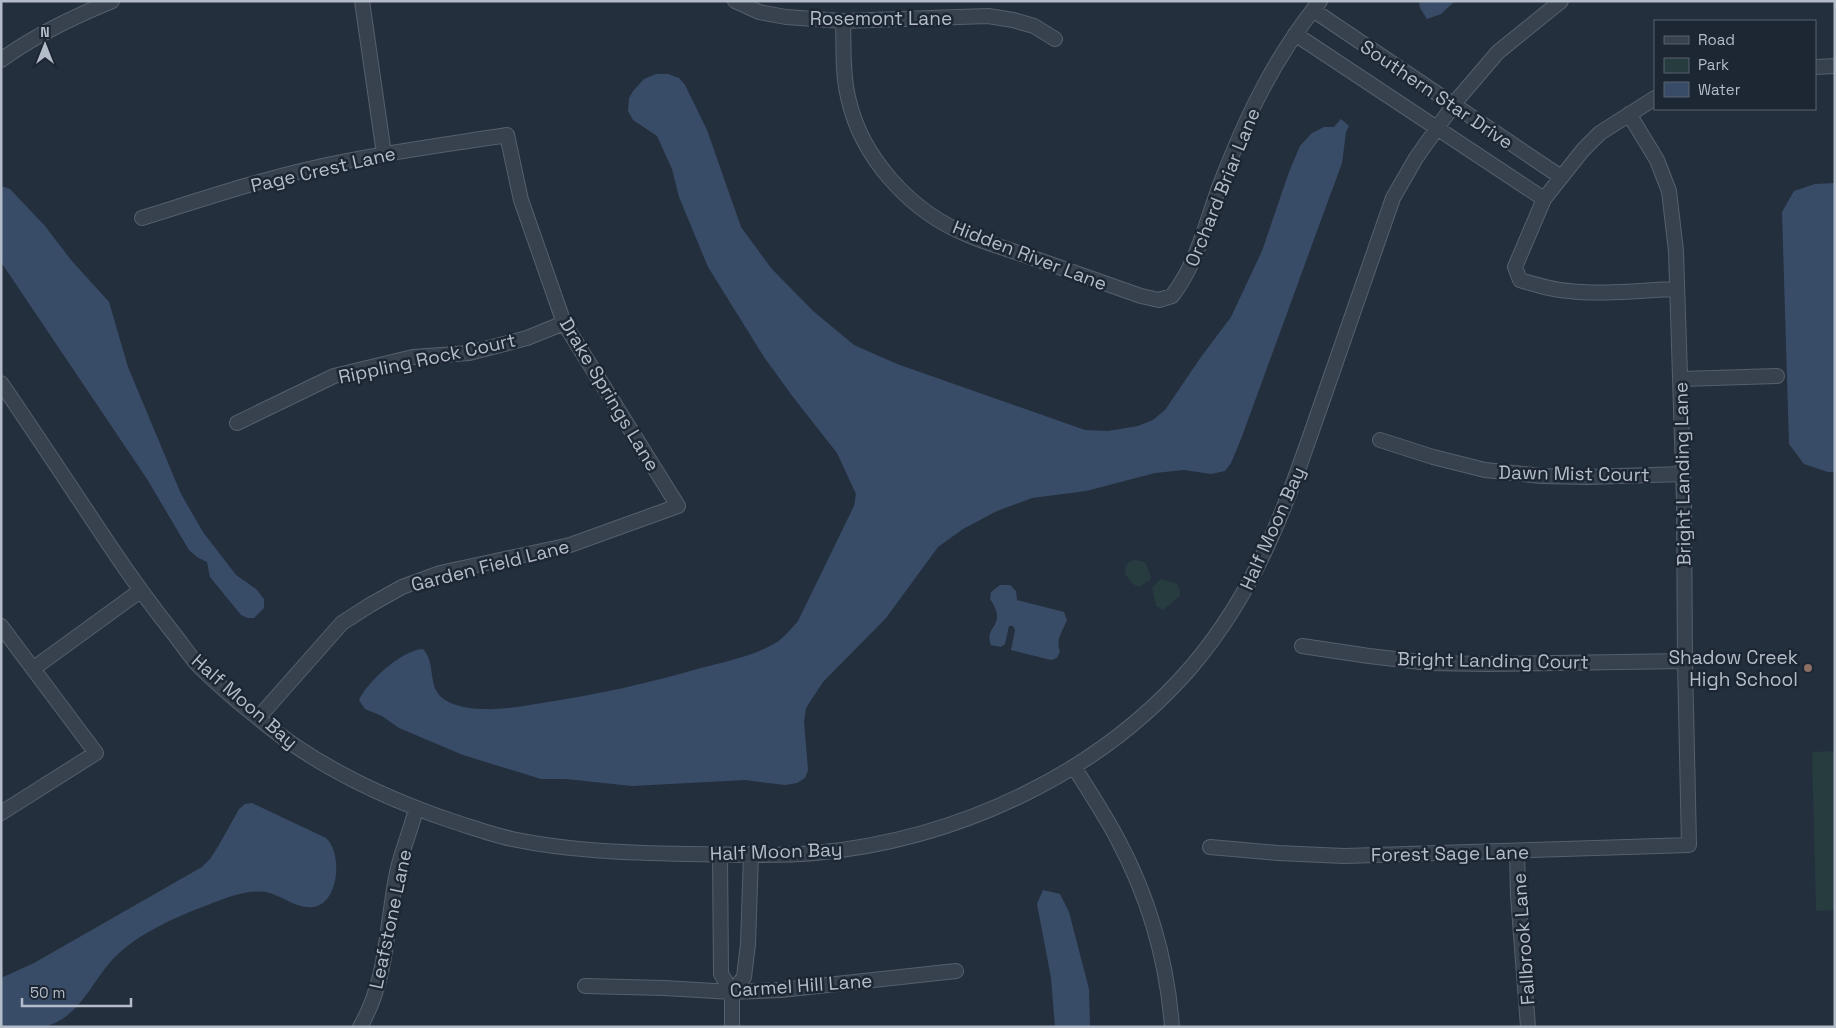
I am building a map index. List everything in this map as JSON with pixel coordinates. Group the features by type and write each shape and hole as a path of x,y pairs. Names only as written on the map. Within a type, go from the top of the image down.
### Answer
{"street":[{"path":"1,60 34,38 76,16 112,1"},
{"path":"362,1 384,154"},
{"name":"Rosemont Lane","path":"735,1 759,12 786,17 843,21 988,16 1034,26 1055,39"},
{"name":"Half Moon Bay","path":"1,383 140,591 197,663 258,718 297,748 353,780 416,809 508,838 598,851 720,854 813,853 904,838 976,816 1074,767 1127,728 1162,698 1200,656 1224,625 1244,594 1262,561 1286,505 1393,198 1416,158 1453,105 1498,52 1561,1"},
{"name":"Southern Star Drive","path":"1316,6 1453,105 1561,177"},
{"name":"Orchard Briar Lane","path":"1172,296 1190,270 1241,130 1277,61 1316,6"},
{"name":"Hidden River Lane","path":"843,21 844,71 848,98 857,126 869,152 910,200 939,220 967,235 1140,296 1159,300 1172,296"},
{"name":"Southern Star Drive","path":"1296,34 1544,198"},
{"path":"1816,67 1835,66"},
{"path":"1654,99 1600,133 1583,150 1544,198 1515,267 1520,280 1539,286 1568,291 1677,288"},
{"name":"Bright Landing Lane","path":"1629,114 1657,160 1668,190 1673,216 1681,379 1689,845"},
{"name":"Page Crest Lane","path":"142,218 308,169 384,154 507,135"},
{"name":"Drake Springs Lane","path":"507,135 521,200 564,323 678,506"},
{"name":"Rippling Rock Court","path":"237,423 334,376 413,357 469,353 527,338 564,323"},
{"path":"1681,379 1777,376"},
{"name":"Dawn Mist Court","path":"1380,440 1433,457 1485,470 1542,476 1587,477 1683,474"},
{"name":"Garden Field Lane","path":"258,718 342,624 402,587 440,573 570,545 678,506"},
{"path":"34,668 140,591"},
{"path":"1,626 96,753 1,813"},
{"name":"Bright Landing Court","path":"1302,646 1429,663 1685,661"},
{"path":"1074,767 1118,838 1145,898 1156,931 1166,977 1172,1027"},
{"name":"Leafstone Lane","path":"360,1027 376,992 383,967 398,868 416,809"},
{"name":"Forest Sage Lane","path":"1210,847 1344,856 1689,845"},
{"name":"Fallbrook Lane","path":"1517,851 1518,895 1528,1027"},
{"path":"720,854 721,974 732,992 732,1027"},
{"path":"732,992 744,977 748,944 751,854"},
{"name":"Carmel Hill Lane","path":"586,986 732,992 781,990 956,970"}],"green space":[{"path":"1135,560 1145,562 1151,577 1149,581 1138,587 1125,574 1127,564"},
{"path":"1161,579 1177,584 1180,590 1180,596 1163,610 1156,606 1152,588"},
{"path":"1835,751 1835,910 1816,911 1812,752"}],"water":[{"path":"1419,1 1455,1 1441,14 1427,19 1420,8"},
{"path":"656,74 668,74 679,78 685,85 707,130 741,227 771,268 813,311 854,345 897,364 1085,430 1108,431 1138,426 1153,420 1165,410 1231,317 1262,251 1300,146 1312,133 1324,127 1334,127 1341,119 1349,126 1346,132 1342,163 1241,439 1231,463 1225,471 1211,474 1184,470 1155,473 1086,491 1032,498 997,511 963,529 938,547 886,618 823,682 806,708 804,722 808,770 805,778 797,783 785,785 745,780 632,786 566,779 541,779 463,755 399,728 382,716 365,709 359,700 363,692 386,668 405,655 423,649 430,662 433,683 439,695 445,700 458,705 489,709 562,700 602,692 662,679 754,653 778,641 798,621 854,506 856,494 837,453 764,357 708,267 679,197 672,169 657,136 633,120 628,111 629,98 633,91 644,79"},
{"path":"1835,183 1835,472 1828,472 1804,464 1789,444 1782,212 1794,191 1815,184"},
{"path":"1,186 10,189 45,226 71,260 109,302 128,367 181,494 203,532 236,575 256,589 264,599 264,608 254,618 241,615 210,577 207,562 189,550 147,479 1,262"},
{"path":"1000,585 1010,585 1016,591 1017,600 1064,612 1067,620 1060,635 1058,643 1060,651 1057,658 1051,660 1011,650 1015,630 1013,626 1009,626 1005,644 1001,647 991,645 990,633 997,621 997,615 990,599 991,592"},
{"path":"252,803 326,838 331,845 335,855 336,877 333,888 322,904 313,907 302,906 270,893 262,892 244,893 217,901 166,923 133,942 107,966 77,1006 59,1021 43,1027 1,1027 1,978 34,963 202,867 219,845 239,809 245,804"},
{"path":"1043,890 1060,894 1069,912 1089,989 1090,1027 1055,1027 1051,978 1037,904"}],"place":[{"name":"Shadow Creek High School","path":"1808,668"}]}
